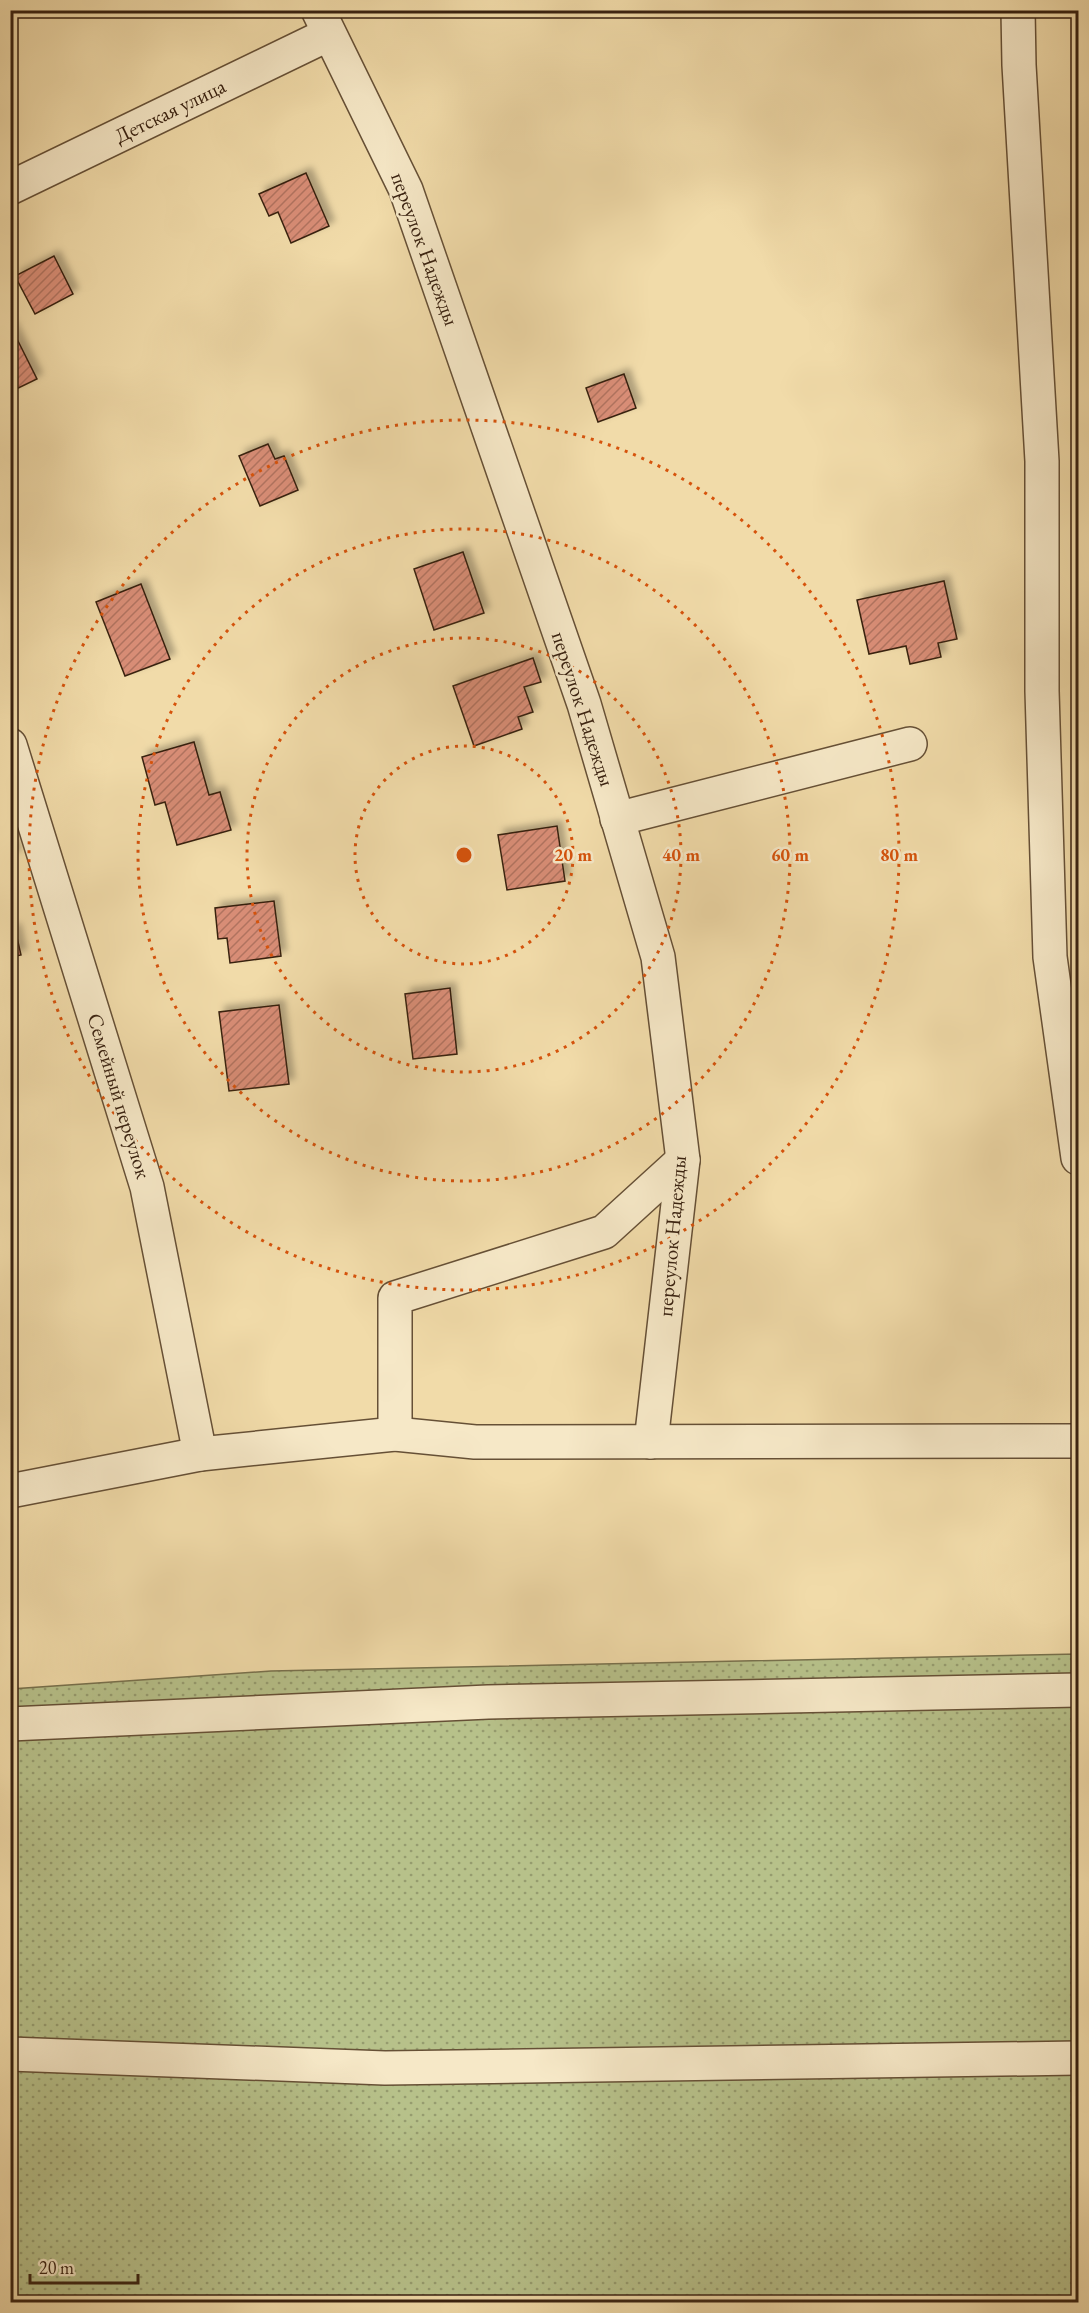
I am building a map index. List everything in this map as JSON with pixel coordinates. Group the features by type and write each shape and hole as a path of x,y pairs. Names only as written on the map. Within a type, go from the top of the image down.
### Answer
{"street":[{"path":"1018,10 1019,65 1042,460 1042,691 1050,957 1078,1158"},
{"name":"Детская улица","path":"10,188 324,22"},
{"name":"переулок Надежды","path":"324,22 406,190 584,704 658,957 682,1160 651,1442"},
{"path":"617,819 910,744"},
{"name":"Семейный переулок","path":"10,745 147,1187 200,1454"},
{"path":"395,1434 394,1298 604,1232 682,1160"},
{"path":"10,1491 200,1454 395,1434 475,1442 1078,1441"},
{"path":"10,1724 488,1702 1078,1690"},
{"path":"10,2054 385,2067 1078,2058"}],"green space":[{"path":"1078,1654 1078,2302 11,2302 11,1689 271,1671"}],"building":[{"path":"306,173 329,226 291,243 278,212 269,216 259,194"},
{"path":"54,256 73,294 35,314 15,276"},
{"path":"10,325 37,379 10,392"},
{"path":"624,374 636,408 598,422 586,388"},
{"path":"268,444 275,459 284,456 298,490 260,506 239,456"},
{"path":"463,552 484,613 434,630 414,569"},
{"path":"944,581 957,639 938,643 941,657 910,664 906,646 869,654 857,600"},
{"path":"141,584 170,659 125,676 96,602"},
{"path":"533,658 541,682 524,687 533,712 518,717 522,729 474,746 453,686"},
{"path":"194,742 209,795 220,792 231,830 177,845 165,802 155,805 142,757"},
{"path":"557,826 565,881 507,890 498,835"},
{"path":"10,837 16,855 10,857"},
{"path":"274,901 281,956 230,963 227,938 218,939 215,908"},
{"path":"15,929 21,955 10,957 10,931"},
{"path":"450,988 457,1054 413,1059 405,994"},
{"path":"279,1005 289,1084 229,1091 219,1012"}]}
